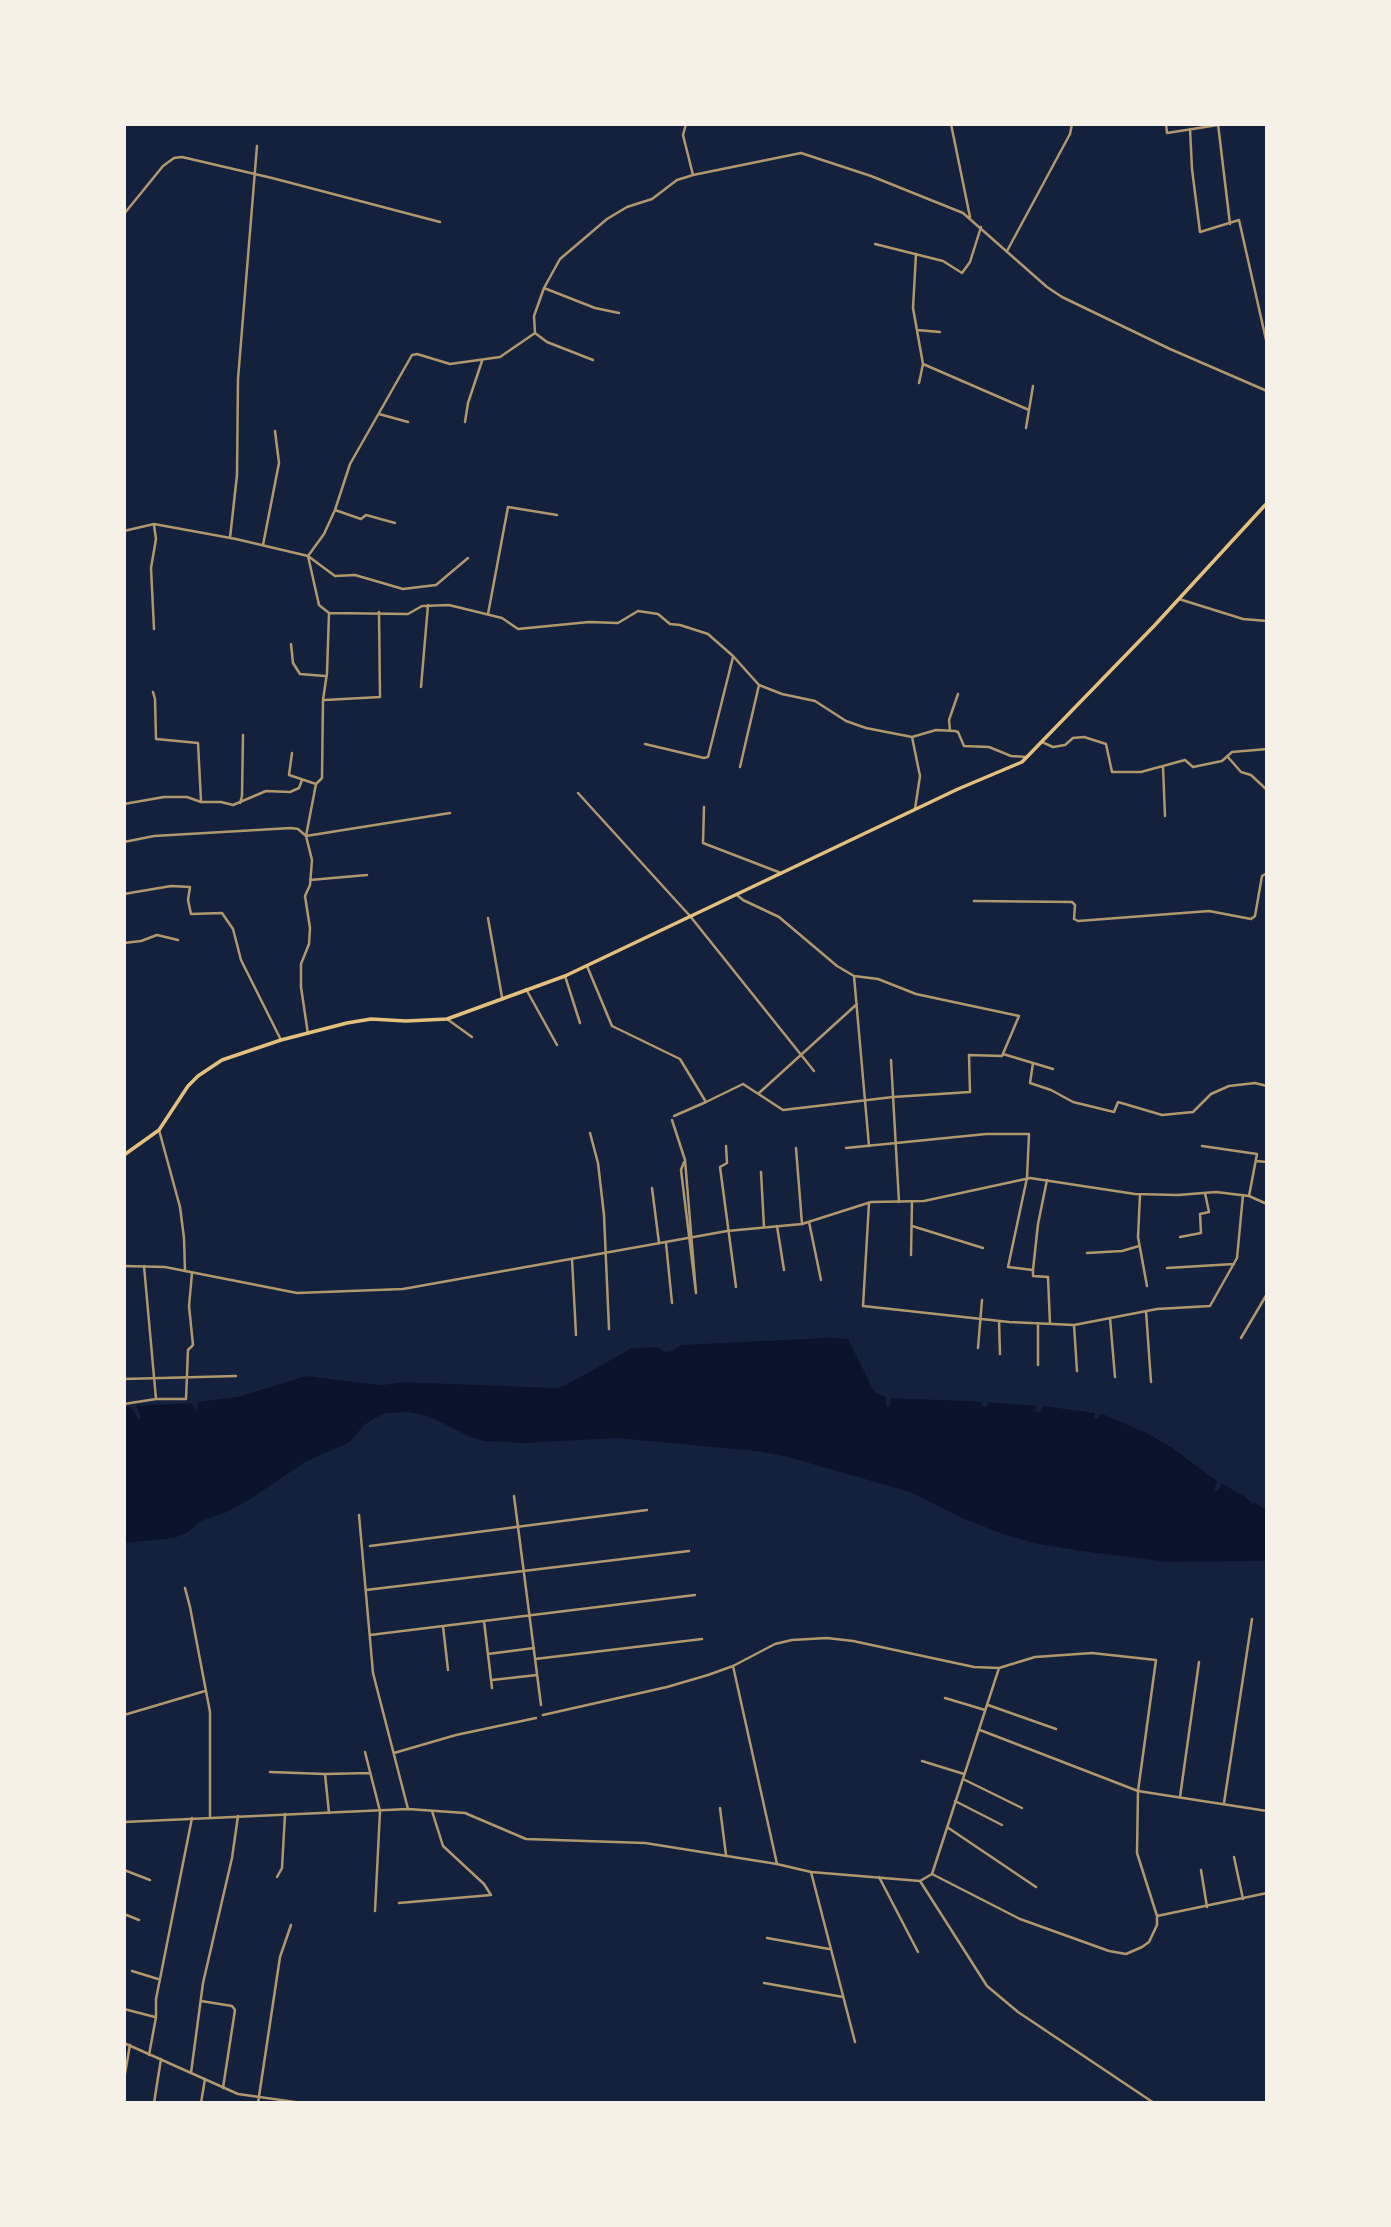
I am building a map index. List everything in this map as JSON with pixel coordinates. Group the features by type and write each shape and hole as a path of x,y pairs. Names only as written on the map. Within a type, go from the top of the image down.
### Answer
{"main road":[{"path":"124,1155 159,1130 182,1094 198,1076 222,1060 281,1040 371,1019 447,1019 565,976 1022,762 1267,503"}],"street":[{"path":"686,124 683,135 693,175"},
{"path":"951,124 970,218"},
{"path":"1007,251 1070,134 1072,124"},
{"path":"1166,124 1167,133 1218,124 1230,224"},
{"path":"1190,129 1200,232 1239,220 1267,344"},
{"path":"230,538 237,475 238,379 257,146"},
{"path":"593,360 547,342 535,332 534,316 544,288 560,259 607,219 652,199 677,180 800,153 871,176 964,213 1047,287 1074,304 1267,391"},
{"path":"124,214 163,166 174,158 182,157 440,222"},
{"path":"875,244 943,261 964,272 981,227"},
{"path":"916,254 913,299 923,364 919,383"},
{"path":"544,288 596,308 619,313"},
{"path":"917,330 940,332"},
{"path":"535,332 500,357 482,361 450,364 417,354 412,355 350,464 335,510 324,534 308,556 319,605 329,613 408,614 428,605 449,605 502,618 518,629 589,622 618,623 638,611 659,614 670,624 708,634 759,684 782,694 815,701 832,714 866,729 912,737 936,730 950,730 958,732 964,746 989,747 1011,756 1027,757"},
{"path":"465,422 468,403 482,361"},
{"path":"923,364 1029,410"},
{"path":"1026,428 1033,386"},
{"path":"379,414 408,422"},
{"path":"262,545 279,463 275,431"},
{"path":"488,615 508,507 557,515"},
{"path":"335,510 361,519 368,515 395,523"},
{"path":"154,524 156,538 151,568 154,629"},
{"path":"124,531 154,524 230,538 308,556 335,576 355,575 403,589 436,585 468,558"},
{"path":"1179,599 1243,619 1267,621"},
{"path":"421,687 428,605"},
{"path":"323,700 380,697 379,612"},
{"path":"307,1034 301,964 309,944 310,928 305,896 312,860 306,836 316,784 322,778 323,700 329,613"},
{"path":"292,644 293,663 300,674 325,676"},
{"path":"645,744 708,757 733,656"},
{"path":"740,767 748,743 759,684"},
{"path":"153,692 156,738 196,743 199,746 201,802"},
{"path":"950,730 949,720 958,694"},
{"path":"240,803 243,796 243,735"},
{"path":"912,737 920,776 914,811"},
{"path":"1042,742 1053,747 1065,745 1073,738 1084,737 1106,744 1112,772 1141,772 1185,760 1193,768 1222,761 1232,752 1267,749"},
{"path":"292,753 289,775 316,784"},
{"path":"1227,756 1241,772 1251,775 1267,790"},
{"path":"1163,767 1165,816"},
{"path":"124,804 164,797 187,797 201,802 233,805 266,791 290,792 299,788 302,780"},
{"path":"578,793 690,916 814,1071"},
{"path":"705,807 703,843 781,873"},
{"path":"306,836 450,813"},
{"path":"124,842 154,836 291,828 298,829 306,836"},
{"path":"974,901 1072,902 1074,919 1078,921 1209,911 1251,919 1255,916 1263,873 1267,873"},
{"path":"310,880 368,875"},
{"path":"124,894 171,886 190,887 188,900 191,914 222,913 233,929 241,960 281,1040"},
{"path":"737,894 743,900 779,917 837,966 854,976 878,979 927,997 1019,1016 1003,1054"},
{"path":"488,918 502,997"},
{"path":"124,943 157,936 178,940"},
{"path":"587,967 612,1026 680,1059 706,1102"},
{"path":"565,976 580,1023"},
{"path":"854,976 869,1146"},
{"path":"526,989 557,1045"},
{"path":"759,1093 858,1003"},
{"path":"447,1019 472,1037"},
{"path":"690,1238 696,1293 681,1166 685,1160 673,1118 743,1084 783,1110 893,1097 970,1092 969,1055 1003,1054 1053,1069"},
{"path":"891,1060 899,1202"},
{"path":"1033,1063 1030,1083 1073,1102 1114,1112 1118,1102 1162,1115 1193,1112 1211,1094 1229,1086 1255,1083 1267,1086"},
{"path":"159,1130 180,1207 185,1271"},
{"path":"590,1133 598,1163 609,1329"},
{"path":"846,1149 986,1134 1029,1134 1027,1178 1008,1267 1033,1270"},
{"path":"726,1146 727,1163 719,1167 736,1287"},
{"path":"1202,1146 1257,1154 1250,1196"},
{"path":"796,1149 802,1224"},
{"path":"1256,1161 1267,1162"},
{"path":"761,1172 764,1227"},
{"path":"124,1266 185,1271 297,1293 403,1289 727,1231 802,1224 869,1203 924,1201 1027,1178 1140,1195 1243,1195 1267,1204"},
{"path":"1047,1180 1038,1224 1033,1276 1048,1277 1050,1324"},
{"path":"652,1188 659,1244"},
{"path":"1180,1237 1201,1233 1200,1214 1209,1212 1205,1193"},
{"path":"1140,1195 1140,1246 1147,1286"},
{"path":"869,1203 863,1306 999,1321 1074,1325 1146,1311 1210,1306 1237,1258 1243,1195"},
{"path":"911,1255 912,1202"},
{"path":"809,1222 821,1280"},
{"path":"777,1226 784,1270"},
{"path":"912,1227 983,1248"},
{"path":"666,1242 672,1303"},
{"path":"1087,1253 1122,1251 1140,1246"},
{"path":"572,1259 576,1335"},
{"path":"1167,1268 1234,1264"},
{"path":"144,1266 156,1399"},
{"path":"124,1404 156,1399 186,1399 188,1350 193,1345 189,1306 192,1273"},
{"path":"1241,1338 1267,1294"},
{"path":"978,1348 982,1300"},
{"path":"1146,1311 1151,1382"},
{"path":"1110,1318 1115,1377"},
{"path":"999,1321 1000,1354"},
{"path":"1038,1323 1038,1365"},
{"path":"1074,1325 1077,1371"},
{"path":"124,1380 236,1376"},
{"path":"514,1496 541,1705"},
{"path":"370,1546 647,1510"},
{"path":"359,1515 373,1673 408,1809"},
{"path":"366,1590 689,1551"},
{"path":"184,1588 210,1712 210,1816"},
{"path":"370,1635 695,1595"},
{"path":"1224,1804 1252,1619"},
{"path":"484,1621 492,1688"},
{"path":"443,1626 448,1670"},
{"path":"543,1715 667,1687 733,1666 775,1644 792,1640 827,1638 974,1667 999,1668 1035,1657 1092,1653 1156,1660 1138,1791 1137,1853 1157,1916 1157,1925 1154,1934 1143,1947 1126,1954 1109,1951 1020,1919 932,1874"},
{"path":"535,1659 702,1639"},
{"path":"488,1654 534,1648"},
{"path":"1180,1798 1199,1661"},
{"path":"733,1666 777,1864"},
{"path":"124,1822 408,1809 465,1813 526,1839 645,1843 726,1855 811,1872 920,1881 932,1874 999,1668"},
{"path":"491,1680 537,1675"},
{"path":"124,1715 206,1691"},
{"path":"945,1698 986,1711"},
{"path":"988,1705 1056,1729"},
{"path":"394,1753 456,1735 536,1718"},
{"path":"980,1730 1138,1791 1267,1811"},
{"path":"365,1752 380,1811 375,1911"},
{"path":"922,1762 964,1774"},
{"path":"270,1772 370,1773"},
{"path":"325,1774 329,1813"},
{"path":"963,1779 1022,1808"},
{"path":"955,1801 1002,1825"},
{"path":"720,1808 726,1855"},
{"path":"399,1903 491,1895 443,1846 432,1811"},
{"path":"277,1877 282,1868 285,1814"},
{"path":"191,2073 201,2001 216,1919 232,1858 238,1816"},
{"path":"149,2055 159,1980 192,1818"},
{"path":"947,1827 1036,1887"},
{"path":"1234,1857 1243,1899"},
{"path":"124,1870 150,1880"},
{"path":"1200,1870 1207,1907"},
{"path":"811,1872 856,2042"},
{"path":"879,1877 918,1952"},
{"path":"920,1881 988,1986 1018,2012 1154,2103"},
{"path":"1157,1916 1267,1893"},
{"path":"124,1914 139,1920"},
{"path":"258,2103 280,1956 291,1925"},
{"path":"767,1938 830,1949"},
{"path":"132,1970 159,1980"},
{"path":"764,1983 843,1997"},
{"path":"201,2001 232,2006 235,2010 223,2088"},
{"path":"124,2009 156,2017"},
{"path":"124,2043 238,2094 302,2103"},
{"path":"124,2079 130,2045"},
{"path":"154,2103 161,2059"},
{"path":"201,2103 205,2079"}],"water":[{"path":"822,1337 848,1339 873,1389 890,1398 1067,1408 1105,1415 1149,1434 1218,1481 1267,1510 1267,1561 1168,1562 1038,1544 962,1518 910,1492 788,1457 756,1451 617,1438 525,1443 484,1441 428,1416 407,1412 386,1413 375,1418 364,1425 350,1442 305,1462 252,1498 227,1512 201,1521 188,1532 174,1538 124,1543 124,1407 237,1397 306,1376 381,1385 405,1382 557,1388 632,1348 658,1347 664,1352 673,1351 681,1345"}],"pier":[{"path":"848,1335 876,1387 883,1393 1037,1402 1106,1412 1150,1431 1176,1446 1219,1478 1267,1506 1267,1510 1222,1483 1218,1491 1214,1491 1217,1481 1174,1449 1149,1434 1105,1415 1100,1414 1098,1419 1094,1418 1095,1413 1043,1406 1040,1412 1035,1411 1037,1405 988,1402 986,1407 981,1406 982,1402 891,1398 890,1406 886,1407 886,1397 873,1389 846,1337 678,1345 683,1342"},
{"path":"306,1373 381,1382 405,1379 563,1385 557,1388 405,1382 381,1385 306,1376 237,1397 198,1402 197,1409 192,1403 136,1406 141,1417 139,1420 131,1407 124,1407 236,1394"}]}
